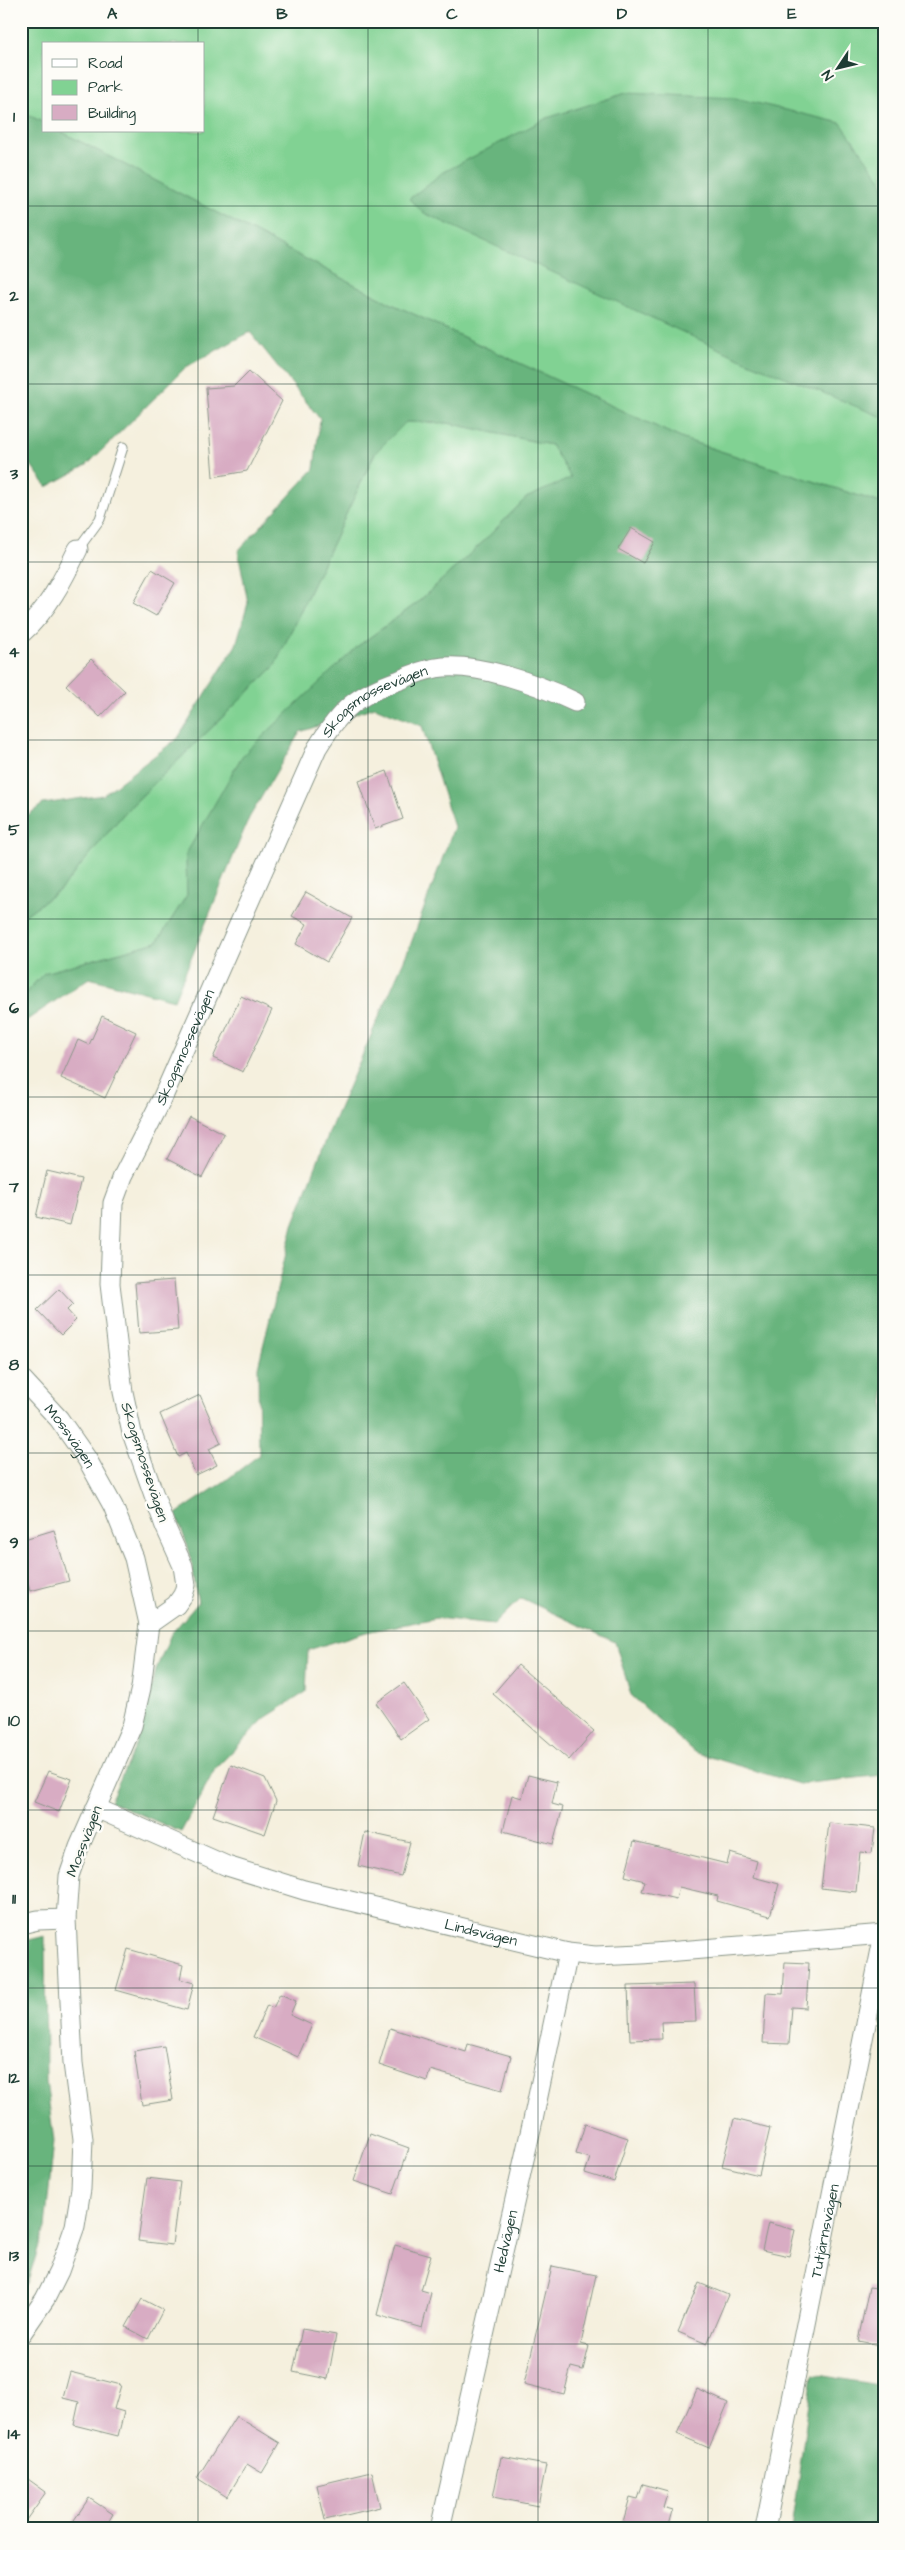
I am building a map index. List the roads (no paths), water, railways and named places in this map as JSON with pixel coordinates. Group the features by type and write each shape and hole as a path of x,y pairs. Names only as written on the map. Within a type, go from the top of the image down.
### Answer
{"street":[{"path":"21,634 36,621 59,587 78,549"},
{"name":"Skogsmossevägen","path":"149,1624 176,1605 183,1595 186,1585 183,1566 162,1518 132,1433 122,1392 110,1284 113,1203 123,1176 166,1091 317,748 333,722 352,703 370,690 438,668 496,673 549,690 575,702"},
{"name":"Mossvägen","path":"21,1378 59,1419 87,1459 113,1506 134,1558 149,1624 141,1688 132,1726 69,1876 66,1919 73,2063 83,2139 81,2189 75,2226 59,2271 45,2299 21,2334"},
{"name":"Lindsvägen","path":"96,1808 227,1866 304,1890 568,1953 596,1956 642,1954 884,1934"},
{"path":"21,1924 38,1920 66,1919"},
{"name":"Tutjärnsvägen","path":"765,2529 884,1934"},
{"name":"Hedvägen","path":"440,2529 530,2137 568,1953"}],"lane":[{"path":"78,549 100,518 123,446"}]}
